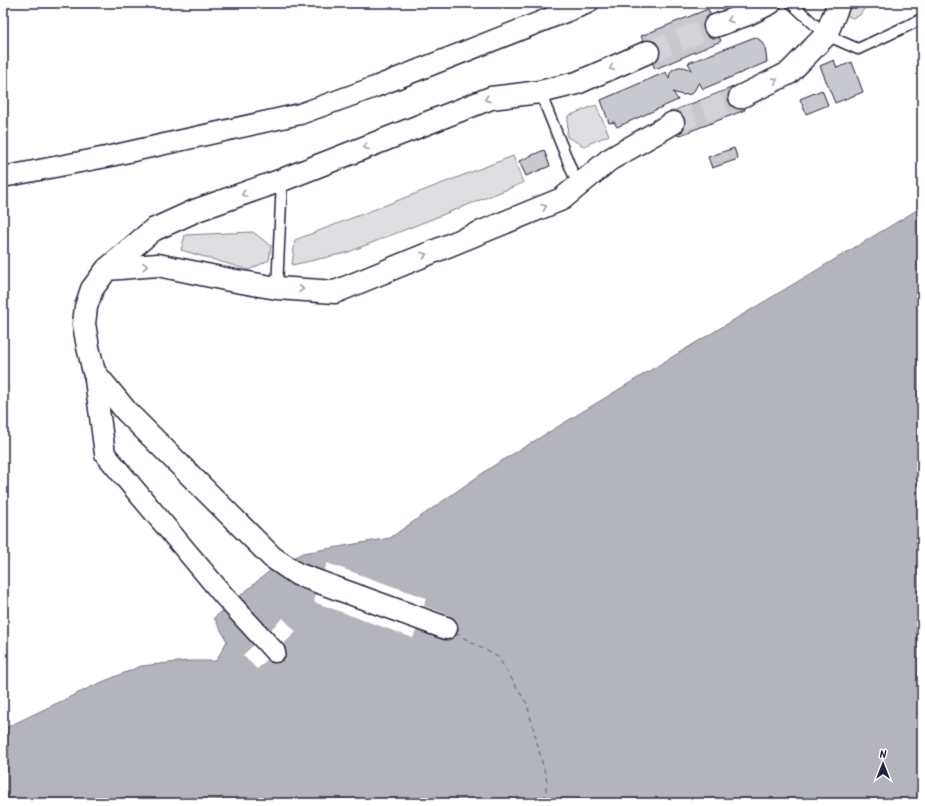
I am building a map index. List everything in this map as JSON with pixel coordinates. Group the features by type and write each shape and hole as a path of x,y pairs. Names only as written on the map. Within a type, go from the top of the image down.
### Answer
{"street":[{"path":"3,177 106,157 300,114 375,87 588,3"},
{"path":"715,26 748,14 770,3"},
{"path":"740,97 789,73 826,35 839,3"},
{"path":"275,652 224,596 104,454 94,372 84,324 86,308 92,289 107,269 153,230 197,210 282,180 491,98 540,92 577,83 648,52"},
{"path":"107,269 158,265 277,288 335,292 562,199 609,160 673,123"},
{"path":"94,372 127,412 272,557 297,574 446,628"}],"lane":[{"path":"791,3 826,35 858,49 922,19"},
{"path":"540,92 578,186"},
{"path":"277,288 282,180"}],"shaded area":[{"path":"847,3 868,3 860,15 853,18 843,14"},
{"path":"596,105 609,135 584,146 567,137 568,116"},
{"path":"513,156 523,183 346,253 292,265 295,240"},
{"path":"922,207 922,803 3,803 3,729 95,685 141,666 187,661 216,661 227,641 214,618 273,568 303,553 390,538 490,468"},
{"path":"253,232 271,246 269,260 249,270 181,250 185,235"}],"pier":[{"path":"327,563 426,598 424,606 449,615 442,634 418,625 413,638 314,602 316,594 293,585 301,564 324,572"},
{"path":"283,618 296,632 257,669 243,655"}],"building":[{"path":"708,9 721,41 655,69 641,36"},
{"path":"755,37 760,40 765,47 767,62 703,89 699,82 691,94 682,95 673,92 678,100 617,127 614,122 609,123 601,100 666,72 669,79 672,70 678,67 684,67 692,70 688,63"},
{"path":"834,60 837,68 852,62 863,92 835,103 820,66"},
{"path":"736,86 745,110 678,136 668,113"},
{"path":"822,90 828,105 806,114 800,99"},
{"path":"734,148 738,159 712,168 708,157"},
{"path":"544,150 550,166 526,176 519,161"}],"ferry route":[{"path":"455,633 498,657 527,704 547,781 544,803"}],"tunnel":[{"path":"648,52 715,26"},
{"path":"673,123 740,97"}]}
